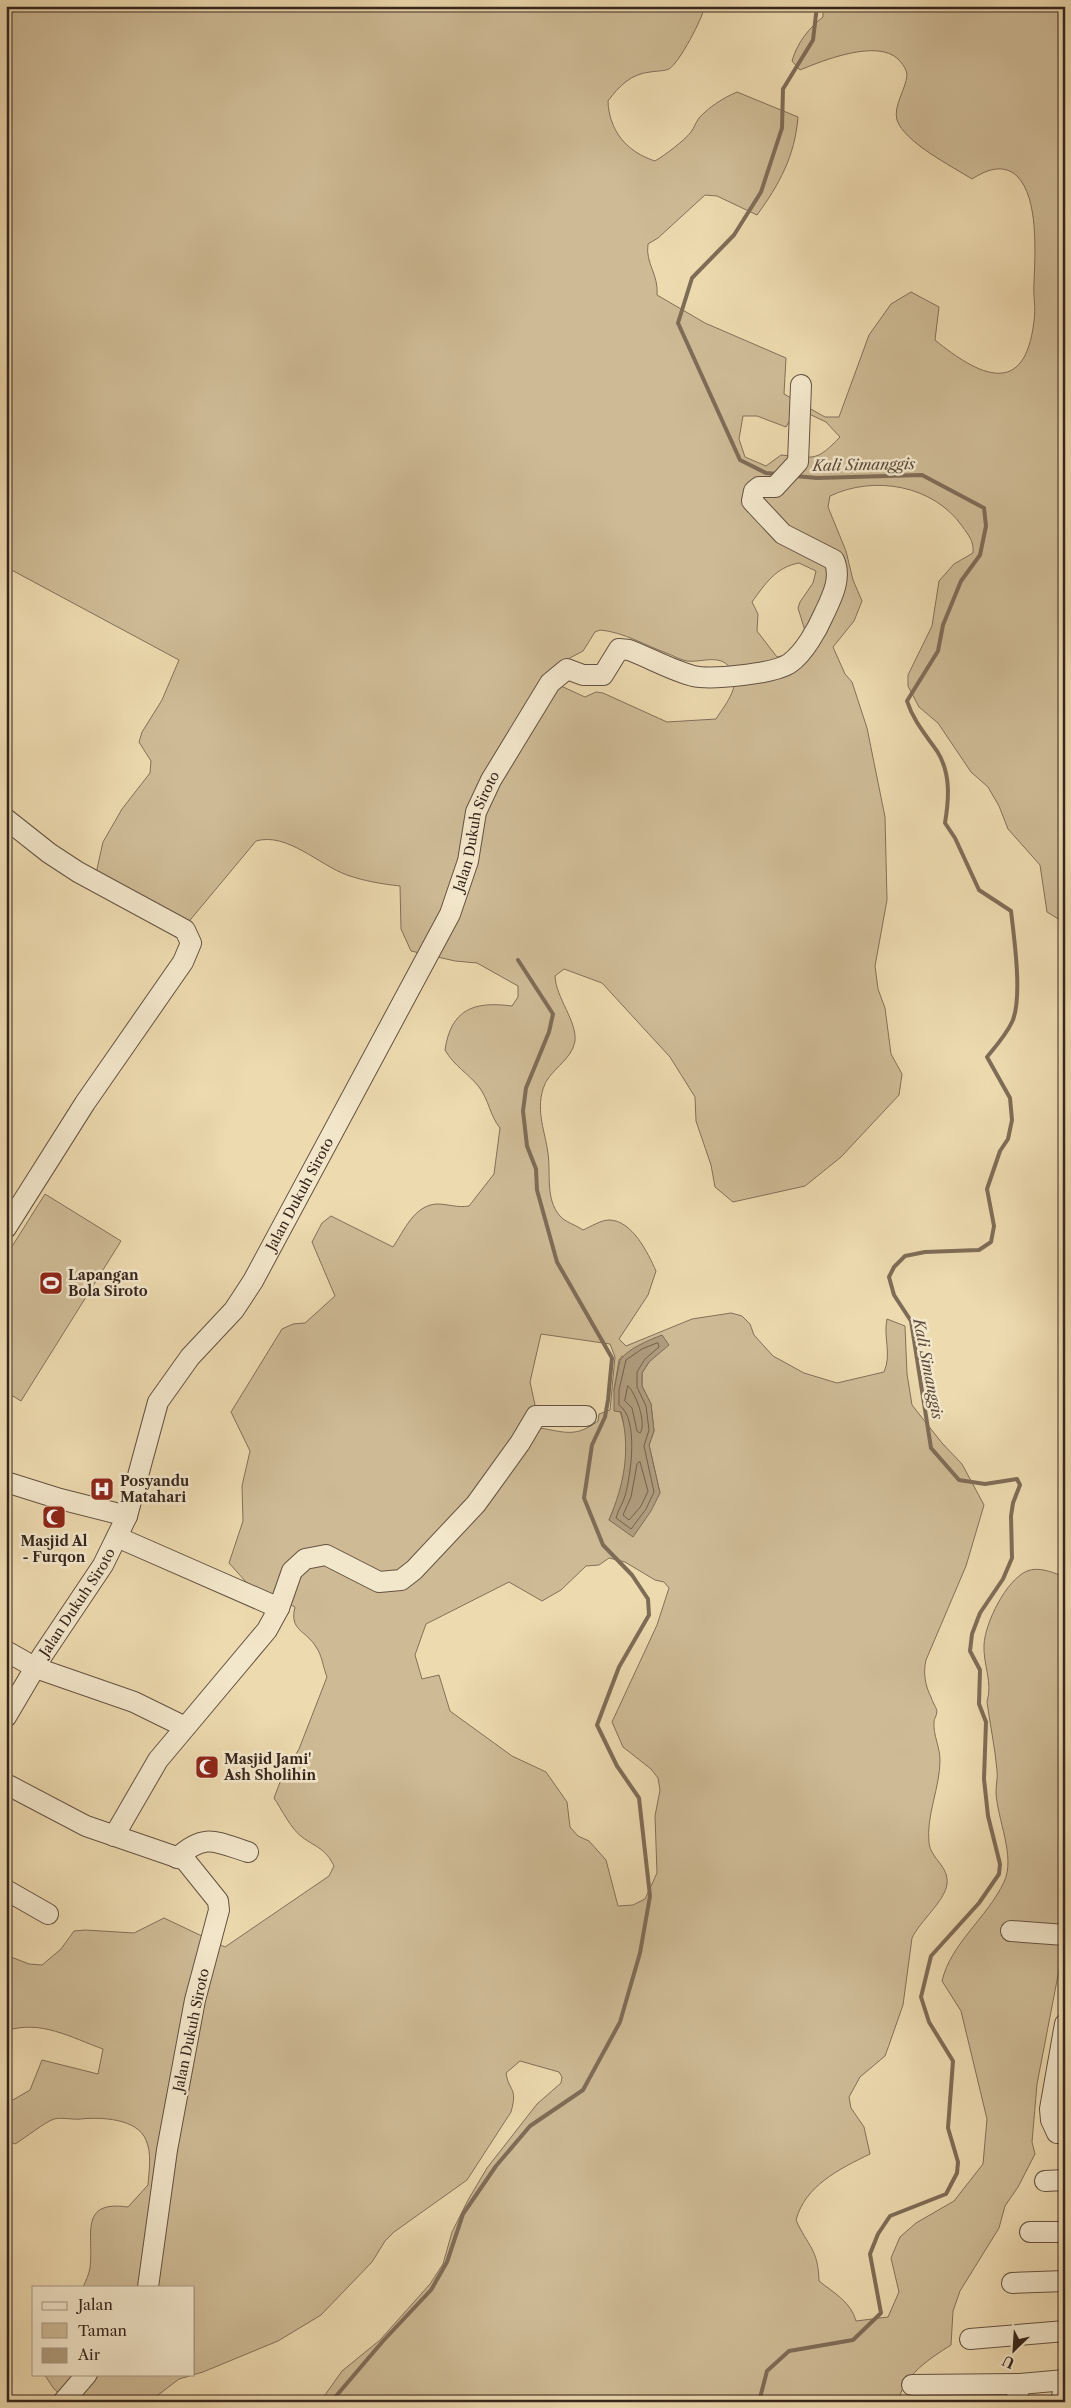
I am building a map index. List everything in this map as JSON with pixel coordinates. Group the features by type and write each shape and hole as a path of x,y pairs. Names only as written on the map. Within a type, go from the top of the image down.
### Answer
{"street":[{"name":"Jalan Dukuh Siroto","path":"6,1717 103,1565 117,1537 127,1516 158,1402 190,1357 234,1310 253,1281 450,914 468,861 476,812 491,780 550,683 567,669 583,675 595,677 602,675 620,649 629,650 693,676 715,678 782,668 796,657 814,633 824,616 838,578 837,565 834,560 820,551 783,534 752,501 754,491 759,487 775,487 798,462 801,385"},
{"path":"6,819 49,853 78,872 185,930 191,943 183,962 85,1103 6,1228"},
{"path":"114,1836 158,1760 267,1630 279,1608 292,1571 304,1559 326,1555 379,1582 401,1580 414,1570 476,1504 520,1443 536,1416 586,1416"},
{"path":"6,1482 60,1499 127,1516"},
{"name":"Jalan Dukuh Siroto","path":"117,1537 279,1608"},
{"path":"6,1651 36,1668"},
{"name":"Jalan Dukuh Siroto","path":"36,1668 134,1702 185,1727"},
{"name":"Jalan Dukuh Siroto","path":"6,1784 86,1826 177,1858 190,1866 218,1901 219,1910 192,2019 167,2150 148,2286"},
{"path":"177,1858 196,1843 210,1841 248,1852"},
{"path":"6,1890 48,1914"},
{"path":"1011,1931 1065,1935"},
{"path":"1057,2133 1051,2120 1050,2109 1065,2024"},
{"path":"1030,2232 1065,2232"},
{"path":"1012,2283 1065,2281"},
{"path":"970,2339 1065,2331"},
{"path":"63,2402 86,2376"},
{"path":"912,2385 1018,2393 1065,2379 1061,2402"}],"green space":[{"path":"6,6 705,6 690,40 674,65 667,70 643,73 631,78 608,101 612,122 621,139 636,152 655,161 688,136 699,118 707,110 737,92 798,117 796,131 785,169 757,215 717,196 705,195 658,238 648,244 648,257 656,281 657,295 705,323 786,358 784,394 825,417 839,417 869,335 891,304 911,292 939,307 935,340 952,353 983,370 998,373 1010,371 1021,362 1029,346 1035,316 1035,242 1029,198 1017,176 1006,170 994,169 972,179 930,153 909,137 901,128 896,115 907,75 898,59 889,53 864,51 822,61 800,70 792,61 794,54 804,36 823,17 823,11 813,6 1065,6 1065,923 1047,912 1040,865 1008,829 999,806 988,787 971,772 938,723 919,707 908,686 908,675 932,626 939,581 954,564 973,553 971,539 950,512 935,501 919,493 883,485 847,490 830,496 828,507 846,551 853,580 862,601 854,621 833,647 845,674 852,682 867,728 885,817 887,900 875,966 878,989 885,1008 891,1054 902,1074 899,1095 841,1157 805,1186 733,1202 715,1187 711,1165 696,1121 695,1097 670,1057 602,983 564,969 555,976 556,984 573,1026 575,1041 565,1060 546,1082 540,1106 549,1161 550,1194 555,1209 565,1220 583,1230 606,1220 617,1221 625,1225 644,1247 656,1271 648,1295 619,1339 626,1346 692,1319 731,1313 742,1316 750,1324 754,1335 773,1356 804,1373 837,1383 884,1372 887,1359 887,1319 905,1326 907,1374 912,1405 942,1443 962,1464 984,1505 966,1566 925,1665 926,1683 937,1711 934,1727 940,1760 938,1781 929,1822 929,1843 930,1849 943,1867 947,1884 942,1897 912,1938 903,2005 885,2056 860,2077 849,2097 851,2108 864,2127 870,2154 835,2173 815,2188 800,2208 796,2220 817,2261 819,2281 846,2303 854,2314 856,2321 888,2317 899,2292 891,2258 900,2237 916,2223 954,2201 983,2164 987,2119 961,2011 942,1981 953,1955 997,1895 1007,1872 1007,1850 997,1803 997,1770 987,1702 989,1687 984,1652 985,1636 998,1603 1019,1576 1027,1571 1036,1569 1065,1577 1065,1939 1037,2084 1032,2142 1035,2154 1018,2187 1005,2206 999,2228 960,2291 953,2311 951,2345 926,2362 912,2376 901,2392 898,2402 320,2402 342,2371 380,2340 430,2284 443,2264 452,2232 487,2168 537,2104 561,2083 562,2077 559,2072 520,2061 506,2073 514,2098 511,2112 467,2180 394,2232 385,2241 372,2262 321,2315 278,2341 195,2374 195,2286 83,2286 90,2268 91,2232 95,2215 102,2209 112,2206 128,2207 148,2185 149,2151 146,2140 141,2133 135,2127 117,2120 60,2118 46,2123 15,2144 6,2139 6,2104 30,2090 42,2060 98,2074 103,2049 56,2031 31,2027 6,2031 6,1955 29,1964 42,1965 61,1949 74,1931 134,1933 164,1918 225,1947 329,1876 334,1866 324,1852 298,1834 274,1798 282,1777 299,1749 327,1677 318,1650 312,1641 296,1626 294,1621 295,1607 247,1583 229,1563 243,1521 242,1486 250,1451 231,1412 282,1329 293,1324 305,1323 335,1296 312,1242 322,1223 331,1216 393,1247 410,1220 422,1209 429,1205 437,1204 460,1207 469,1206 494,1174 500,1128 479,1087 453,1061 445,1050 453,1025 466,1011 486,1005 512,1006 518,997 518,986 477,963 455,961 411,951 401,929 400,886 373,882 347,875 291,845 279,841 268,839 256,841 176,937 124,901 95,878 103,842 122,809 150,773 151,761 139,742 142,732 162,700 179,660 6,567","holes":["807,413 826,422 840,437 825,451 808,457 781,455 766,466 745,457 739,439 743,416 757,416 786,427 790,420","799,563 816,571 813,583 798,608 806,634 790,654 777,657 757,631 758,614 752,602 777,572","600,630 618,633 684,660 717,660 723,662 732,671 734,677 733,690 716,719 667,722 603,693 596,692 585,697 561,686 568,659 583,651 595,632","541,1334 610,1344 615,1357 610,1410 599,1414 598,1421 583,1430 563,1432 540,1428 530,1382","622,1356 649,1362 642,1373 642,1386 651,1404 654,1431 649,1445 660,1493 609,1520 620,1494 627,1458 626,1432 614,1390 619,1360","609,1558 625,1562 655,1580 664,1582 669,1588 657,1625 612,1722 623,1747 651,1769 658,1778 660,1790 655,1816 657,1873 645,1899 633,1905 618,1906 606,1860 589,1841 578,1836 570,1827 567,1802 546,1772 512,1756 450,1711 439,1675 422,1679 415,1655 426,1624 509,1582 542,1601 561,1590 586,1566 599,1565"]},
{"name":"Lapangan Bola Siroto","path":"45,1194 121,1241 21,1401 6,1392 6,1256"},
{"path":"45,2376 189,2376 179,2379 149,2402 69,2402 54,2389"}],"water":[{"path":"662,1335 669,1345 649,1362 642,1373 642,1386 651,1404 654,1431 649,1445 660,1493 651,1511 633,1537 609,1520 619,1494 626,1454 621,1412 614,1411 614,1390 620,1360 633,1348"}],"waterway":[{"path":"6,18 17,6"},
{"name":"Kali Simanggis","path":"778,474 766,473 740,460 678,323 692,278 734,235 761,192 782,128 783,89 813,40 817,6"},
{"name":"Kali Simanggis","path":"761,2402 760,2398 767,2371 789,2351 853,2340 881,2313 870,2254 878,2234 890,2216 946,2194 957,2173 958,2162 948,2128 953,2061 929,2022 921,1997 931,1956 979,1903 999,1874 1000,1864 988,1816 984,1779 986,1722 979,1704 980,1670 970,1651 972,1634 980,1613 1003,1579 1012,1558 1011,1516 1013,1503 1020,1485 1017,1479 985,1484 959,1480 931,1448 911,1321 894,1295 889,1277 894,1267 905,1256 925,1252 979,1250 991,1242 994,1226 987,1189 1000,1151 1008,1139 1012,1120 1010,1098 987,1057 1007,1031 1015,1012 1017,968 1011,911 979,890 955,838 945,823 948,795 945,768 942,759 916,721 907,701 938,651 943,625 961,581 980,555 986,526 984,508 922,475 817,478 795,476"},
{"path":"331,2402 383,2341 431,2290 447,2262 463,2214 496,2166 530,2126 583,2090 620,2022 640,1953 650,1896 639,1798 617,1766 597,1725 619,1667 649,1615 648,1599 632,1575 603,1545 584,1498 592,1445 605,1417 612,1358 557,1262 537,1190 536,1169 527,1146 523,1111 526,1088 549,1032 553,1014 518,960"}],"place":[{"name":"Lapangan Bola Siroto","path":"51,1283"},
{"name":"Posyandu Matahari","path":"102,1489"},
{"name":"Masjid Al - Furqon","path":"54,1517"},
{"name":"Masjid Jami' Ash Sholihin","path":"207,1767"}]}
